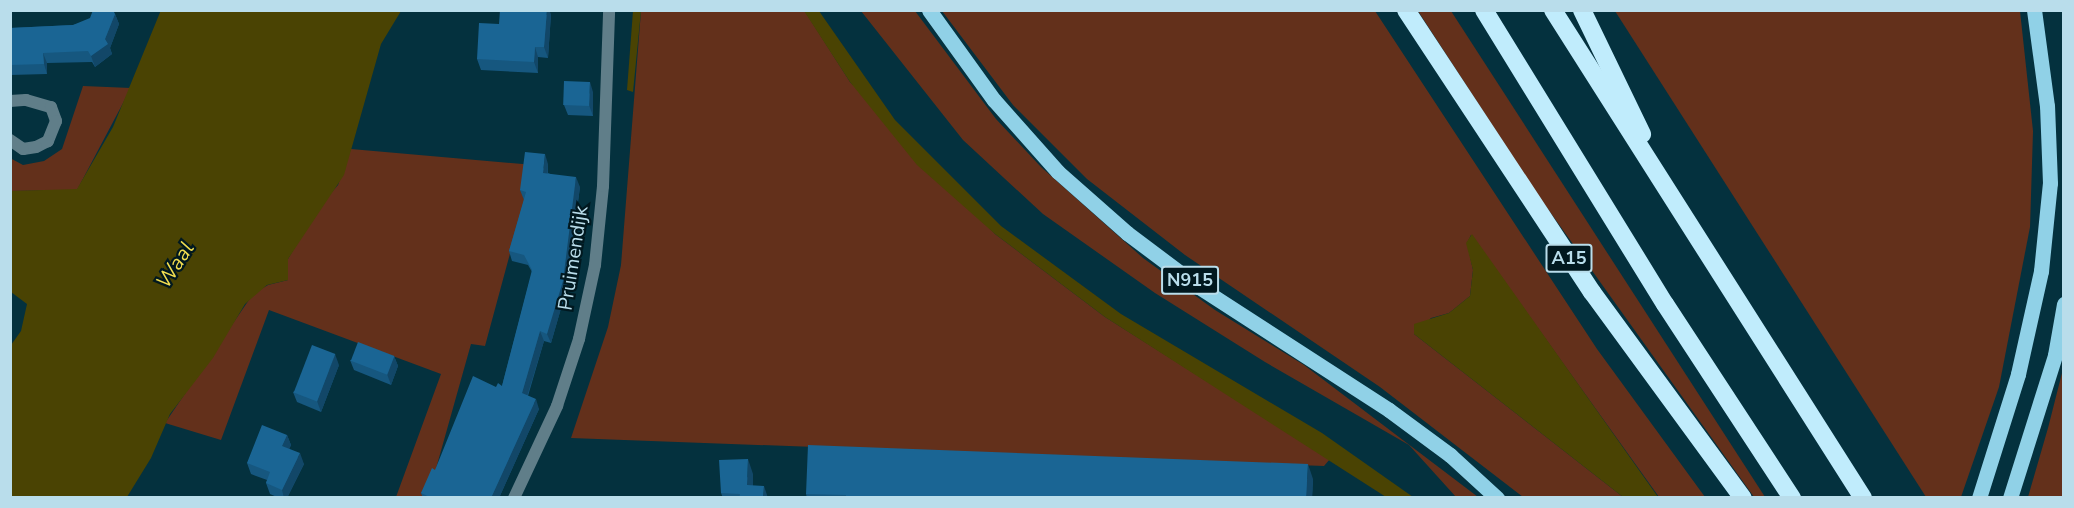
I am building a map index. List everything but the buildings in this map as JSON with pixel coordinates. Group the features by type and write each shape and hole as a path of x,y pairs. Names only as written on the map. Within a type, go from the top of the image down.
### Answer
{"highway":[{"name":"A15","path":"1406,10 1592,292 1743,498"},
{"path":"1484,10 1665,304 1792,498"},
{"path":"1553,10 1683,219 1863,498"},
{"path":"1582,10 1683,219"}],"main road":[{"name":"N915","path":"929,10 1001,108 1059,172 1127,233 1199,287 1389,410 1450,455 1497,498"},
{"path":"1979,498 2018,374 2041,271 2050,183 2047,106 2034,10"},
{"path":"2011,495 2055,354 2064,304"}],"street":[{"name":"Pruimendijk","path":"514,498 557,406 579,339 595,266 603,186 609,10"},
{"path":"10,101 26,100 51,107 56,121 48,141 36,147 23,149 10,140"}],"shaded area":[{"path":"804,10 850,82 995,234 1105,317 1330,459 1324,466 571,438 608,327 621,265 641,11"},
{"path":"861,11 915,11 996,119 1041,167 1143,258 1215,310 1304,365 1478,497 1456,497 1409,445 1265,362 1155,293 1043,214 963,140"},
{"path":"942,11 1375,11 1597,349 1705,497 1659,497 1471,235 1467,243 1473,270 1470,296 1449,313 1431,318 1414,334 1623,497 1523,497 1380,387 1185,255 1087,179 1013,105"},
{"path":"1418,11 1451,11 1765,497 1754,497 1535,191"},
{"path":"1615,11 2020,11 2033,131 2030,227 1999,387 1961,497 1926,497"},
{"path":"83,86 131,88 77,190 11,191 10,158 23,165 44,161 62,149"},
{"path":"351,149 534,165 485,346 471,344 428,497 396,497 441,374 269,310 221,440 165,423 253,294 268,285 288,280 288,259 317,209 338,185"},
{"path":"2063,369 2063,497 2028,497 2048,428"}],"water":[{"name":"Waal","path":"161,10 401,11 381,44 344,175 288,259 288,280 267,285 245,304 213,358 170,414 151,458 127,497 11,497 11,345 21,331 27,304 11,292 11,191 77,189 113,127"},
{"path":"633,11 641,11 633,92 627,90"},
{"path":"804,11 819,11 895,120 1001,226 1121,314 1322,433 1413,497 1386,497 1105,317 995,234 917,165 850,82"},
{"path":"1472,234 1658,497 1623,497 1414,334 1414,324 1449,313 1470,296 1473,270 1466,243"}]}
